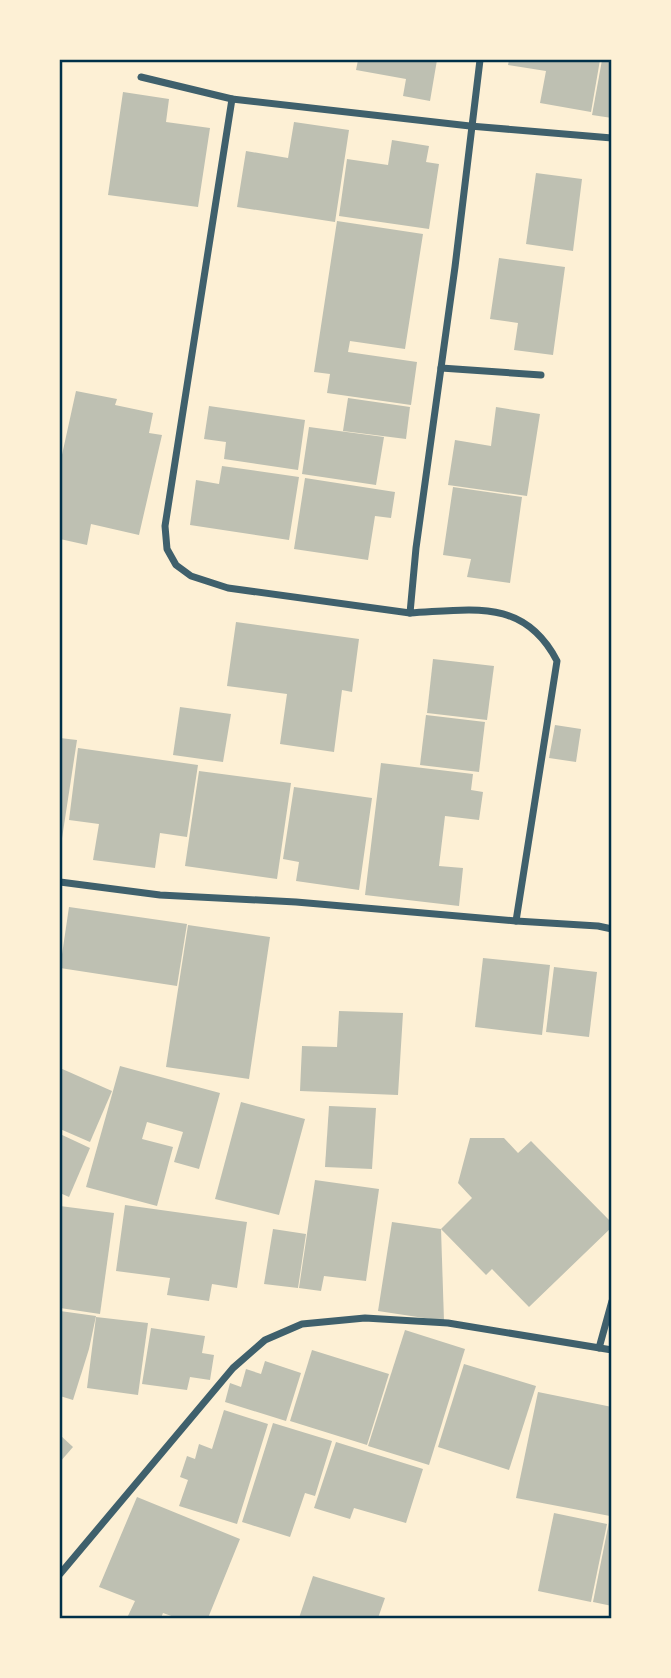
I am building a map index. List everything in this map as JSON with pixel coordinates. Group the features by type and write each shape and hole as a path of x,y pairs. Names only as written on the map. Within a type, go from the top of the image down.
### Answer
{"street":[{"path":"410,613 416,548 480,60"},
{"path":"141,77 232,99 470,126 611,138"},
{"path":"232,99 165,526 167,549 176,565 191,576 228,588 410,613 478,610 513,615 532,627 550,647 557,661 516,922"},
{"path":"441,368 541,375"},
{"path":"60,882 160,895 296,902 611,929"},
{"path":"599,1348 611,1301"},
{"path":"60,1574 233,1368 265,1340 302,1324 365,1318 448,1323 611,1350"}],"building":[{"path":"358,60 437,60 430,101 403,96 406,79 356,70"},
{"path":"509,60 600,60 591,112 540,103 546,71 508,65"},
{"path":"602,60 612,60 612,118 592,115"},
{"path":"123,92 169,99 166,122 210,128 198,207 108,195"},
{"path":"294,122 349,130 335,222 237,207 246,151 288,158"},
{"path":"392,140 429,146 426,162 439,164 429,229 339,216 347,159 388,165"},
{"path":"536,173 582,179 573,251 526,244"},
{"path":"337,221 423,234 405,349 350,341 348,352 417,362 411,405 327,393 330,374 314,372"},
{"path":"499,258 565,267 553,355 514,350 518,323 490,319"},
{"path":"76,391 117,399 115,405 153,413 149,433 162,435 139,535 91,524 87,545 60,539 60,464"},
{"path":"348,398 410,407 406,439 343,431"},
{"path":"209,406 305,420 298,470 224,459 226,442 204,439"},
{"path":"496,407 540,414 527,496 448,485 455,440 491,446"},
{"path":"309,427 384,437 376,485 302,474"},
{"path":"222,466 299,477 289,540 190,525 196,480 219,484"},
{"path":"305,478 395,492 391,518 375,516 368,560 294,549"},
{"path":"453,487 522,497 510,583 467,577 471,559 443,555"},
{"path":"236,622 359,639 352,692 342,690 334,752 280,744 287,694 227,686"},
{"path":"433,659 494,666 487,720 427,713"},
{"path":"180,707 231,714 223,762 173,755"},
{"path":"426,715 485,722 479,772 420,765"},
{"path":"555,725 581,729 576,762 549,758"},
{"path":"60,738 77,740 61,845 60,845"},
{"path":"78,748 198,765 187,837 160,833 155,868 93,860 99,824 69,820"},
{"path":"381,763 473,774 471,790 483,792 479,820 445,816 439,866 463,868 459,906 365,895"},
{"path":"199,771 291,783 277,879 185,866"},
{"path":"294,787 372,798 359,890 296,881 299,862 283,859"},
{"path":"69,907 187,924 177,986 60,968"},
{"path":"188,925 270,937 249,1079 166,1067"},
{"path":"483,958 550,965 542,1035 475,1027"},
{"path":"554,967 597,972 589,1037 546,1032"},
{"path":"339,1011 403,1013 398,1095 300,1091 302,1046 337,1047"},
{"path":"120,1066 220,1093 199,1169 174,1162 183,1132 147,1122 142,1139 173,1147 157,1206 86,1187"},
{"path":"60,1068 112,1091 90,1142 60,1129"},
{"path":"241,1102 305,1119 279,1215 215,1199"},
{"path":"329,1106 376,1108 372,1169 325,1167"},
{"path":"60,1134 90,1148 69,1197 60,1193"},
{"path":"470,1138 504,1138 518,1153 531,1141 612,1223 612,1227 529,1307 492,1269 486,1275 441,1229 472,1198 458,1183"},
{"path":"315,1180 379,1189 366,1281 324,1276 321,1291 299,1288"},
{"path":"125,1205 247,1222 237,1288 212,1284 209,1301 167,1295 170,1278 116,1271"},
{"path":"60,1206 114,1213 100,1314 60,1308"},
{"path":"392,1222 441,1229 444,1321 378,1311"},
{"path":"273,1229 306,1234 298,1288 264,1284"},
{"path":"60,1311 96,1316 73,1400 60,1396"},
{"path":"96,1317 148,1323 138,1395 87,1388"},
{"path":"151,1328 205,1336 202,1353 214,1355 210,1380 190,1377 187,1390 142,1384"},
{"path":"405,1330 465,1349 429,1465 368,1446"},
{"path":"312,1350 389,1374 367,1445 290,1421"},
{"path":"265,1361 301,1373 286,1421 225,1402 230,1383 241,1387 246,1369 261,1374"},
{"path":"464,1364 536,1386 509,1470 438,1447"},
{"path":"538,1392 612,1407 610,1516 516,1498"},
{"path":"224,1410 268,1424 237,1524 179,1506 188,1480 180,1477 187,1456 195,1459 199,1444 212,1449"},
{"path":"273,1423 332,1441 315,1496 305,1493 290,1537 242,1522"},
{"path":"60,1435 73,1447 60,1462"},
{"path":"336,1442 423,1469 406,1523 354,1508 350,1519 314,1508"},
{"path":"137,1497 240,1539 208,1618 177,1618 163,1613 161,1618 127,1618 135,1601 99,1587"},
{"path":"554,1513 607,1524 591,1602 538,1591"},
{"path":"612,1517 612,1606 593,1602"},
{"path":"313,1576 385,1598 378,1618 299,1618"}]}
